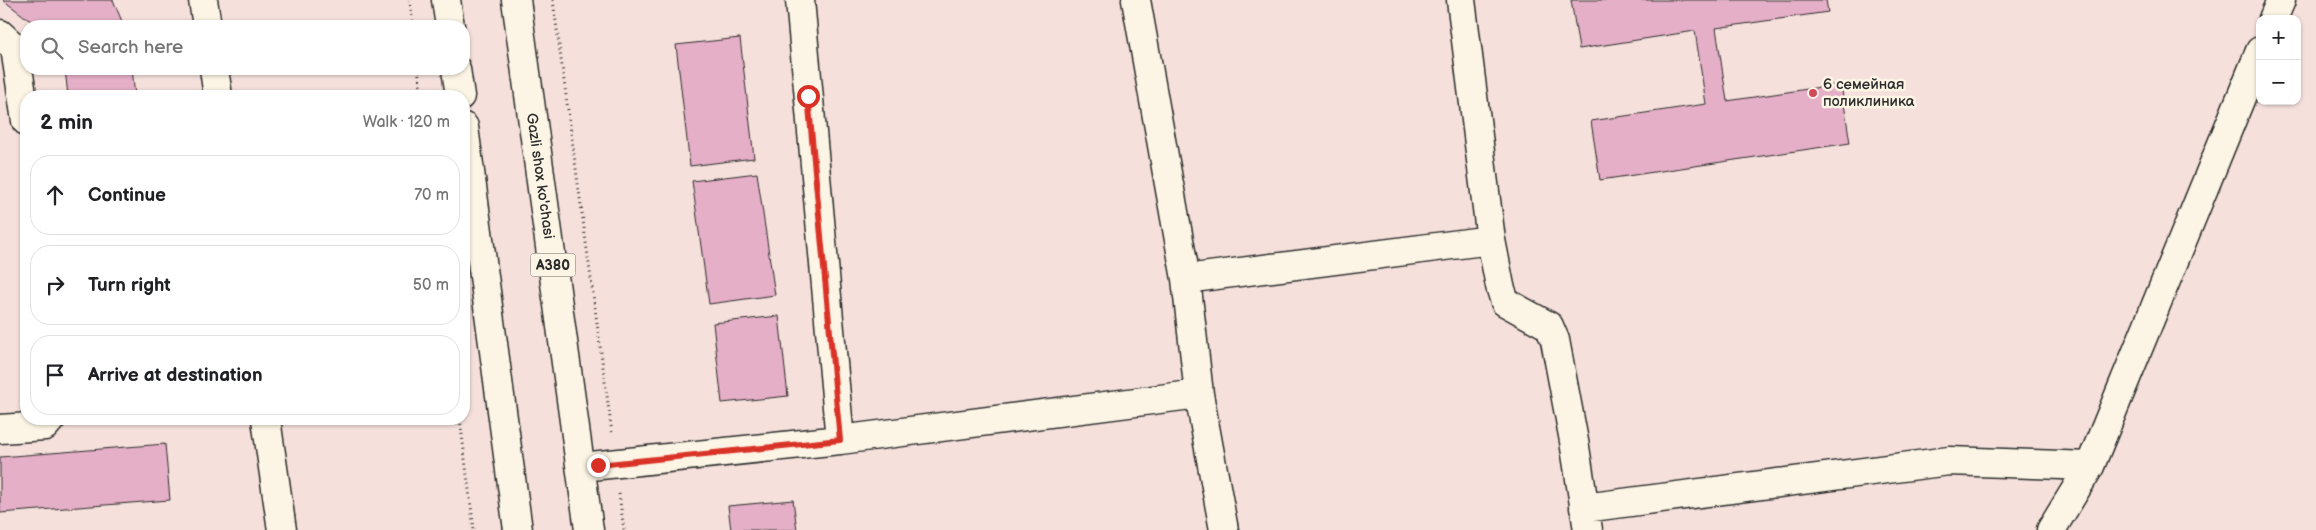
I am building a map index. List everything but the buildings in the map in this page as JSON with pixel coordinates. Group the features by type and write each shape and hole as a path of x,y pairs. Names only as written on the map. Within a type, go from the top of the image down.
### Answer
{"main road":[{"path":"203,0 206,20"},
{"path":"446,0 449,20"},
{"name":"Gazli shox ko'chasi","path":"516,0 589,530"},
{"path":"800,0 840,440"},
{"path":"1136,0 1186,279 1199,394 1224,530"},
{"path":"1461,0 1491,240 1500,286 1505,302 1549,326 1555,340 1586,519 1949,461 2090,466"},
{"path":"2274,15 2280,0"},
{"path":"0,34 15,48 21,90"},
{"path":"2051,530 2090,466 2256,60"},
{"path":"215,75 217,90"},
{"path":"457,75 459,90"},
{"path":"470,172 518,530"},
{"path":"1186,279 1491,240"},
{"path":"581,468 840,440 1199,394"},
{"path":"0,429 46,425"},
{"path":"267,425 282,530"}],"path":[{"path":"410,0 412,20"},
{"path":"553,0 624,530"},
{"path":"419,75 421,90"},
{"path":"461,425 474,530"}],"place":[{"name":"6 семейная поликлиника","path":"1813,93"}],"route":[{"path":"598,465 840,440 808,96"}]}
